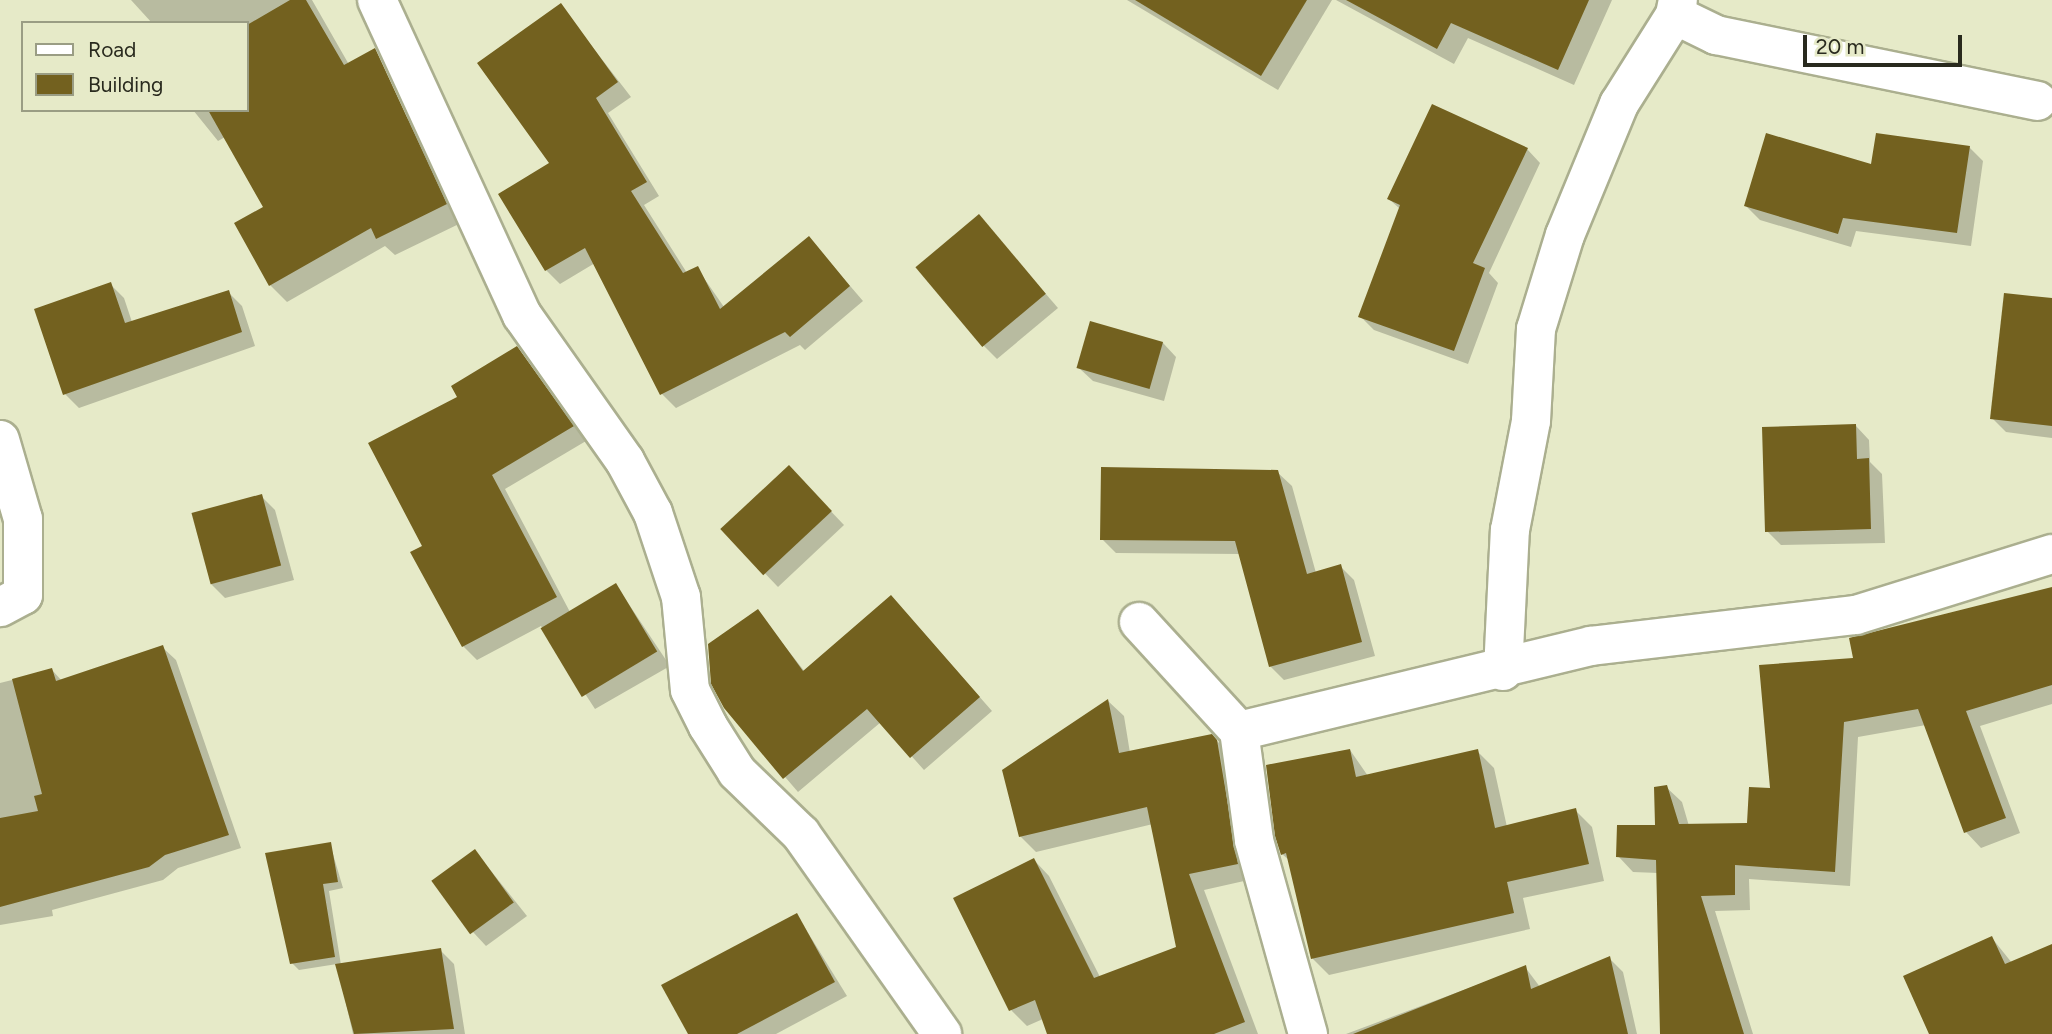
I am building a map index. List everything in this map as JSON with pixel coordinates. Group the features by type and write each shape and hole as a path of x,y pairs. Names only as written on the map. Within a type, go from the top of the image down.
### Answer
{"street":[{"path":"377,0 522,315 625,461 653,513 681,597 690,690 708,726 737,772 802,834 942,1034"},
{"path":"1503,671 1510,530 1531,421 1536,329 1565,235 1619,104 1677,7 1716,35 2037,101"},
{"path":"0,440 23,519 23,595 0,607"},
{"path":"1239,731 1503,671 1591,646 1856,615 2052,555"},
{"path":"1139,622 1239,731 1254,840 1308,1034"}],"building":[{"path":"290,0 306,0 344,65 375,48 447,204 376,239 371,228 269,286 234,223 263,207 209,112 248,112 248,24"},
{"path":"1135,0 1307,0 1261,76"},
{"path":"1346,0 1589,0 1558,70 1451,23 1437,49"},
{"path":"561,3 618,82 596,98 647,182 631,191 683,273 698,266 720,309 809,236 850,286 790,337 785,332 660,395 585,248 545,271 498,194 549,163 477,63"},
{"path":"1432,104 1528,148 1473,263 1485,268 1454,351 1358,317 1400,205 1387,199"},
{"path":"1766,133 1871,164 1876,133 1970,146 1957,233 1843,218 1838,234 1744,206"},
{"path":"979,214 1046,294 982,347 915,267"},
{"path":"111,282 125,323 229,290 242,332 63,395 34,309"},
{"path":"2004,293 2052,298 2052,426 1990,419"},
{"path":"1090,321 1163,342 1150,389 1076,368"},
{"path":"517,346 574,426 492,475 557,597 462,647 410,552 422,546 368,443 457,397 451,386"},
{"path":"1856,424 1857,459 1869,458 1871,529 1765,532 1762,427"},
{"path":"789,465 832,511 763,575 720,529"},
{"path":"1101,467 1278,470 1307,574 1341,564 1362,642 1269,667 1235,541 1100,540"},
{"path":"262,494 281,565 211,584 191,513"},
{"path":"616,583 657,652 582,697 541,628"},
{"path":"2052,587 2052,685 1966,711 2006,818 1964,833 1918,709 1844,722 1835,872 1735,865 1735,895 1701,896 1744,1034 1660,1034 1656,860 1616,857 1617,825 1655,825 1654,787 1667,785 1679,824 1747,823 1749,787 1770,788 1759,665 1853,658 1849,638"},
{"path":"891,595 980,697 910,758 867,709 783,779 724,708 711,684 708,644 758,609 803,671"},
{"path":"163,645 229,835 165,855 149,867 0,907 0,818 38,811 34,796 42,794 12,679 52,668 56,681"},
{"path":"1108,699 1119,753 1212,734 1217,740 1238,864 1189,874 1245,1022 1214,1034 1047,1034 1035,1000 1009,1011 953,898 1034,858 1094,978 1176,947 1147,807 1019,837 1002,770"},
{"path":"1350,749 1356,777 1478,749 1495,828 1576,808 1589,864 1507,882 1514,913 1311,959 1286,853 1281,855 1275,836 1266,765"},
{"path":"331,842 338,882 323,884 335,957 290,964 265,853"},
{"path":"475,849 514,902 470,934 431,881"},
{"path":"797,913 835,982 737,1034 688,1034 661,985"},
{"path":"1992,936 2005,964 2052,944 2052,1034 1929,1034 1903,976"},
{"path":"441,948 454,1029 354,1034 335,964"},
{"path":"1610,956 1628,1034 1353,1034 1526,965 1531,989"}]}
